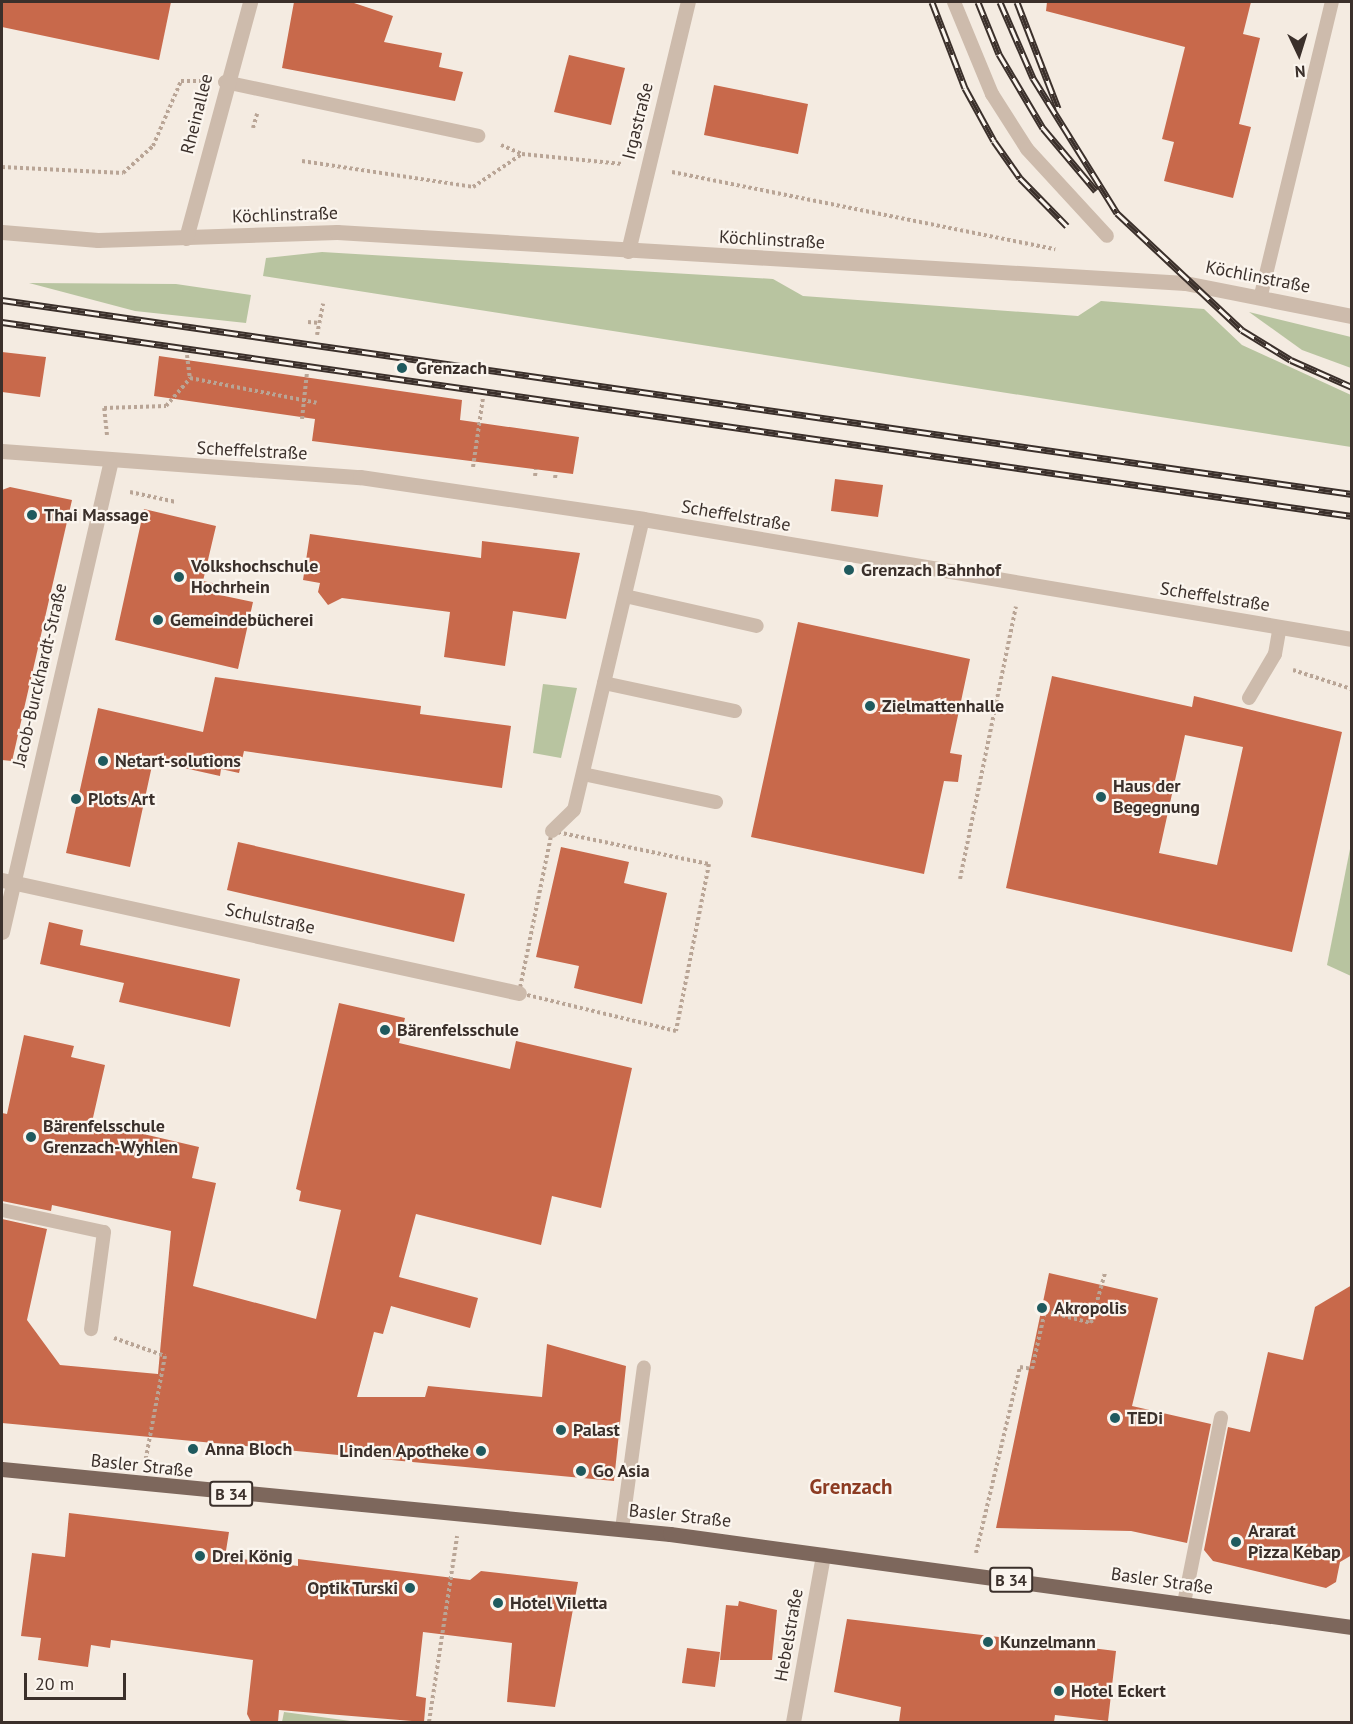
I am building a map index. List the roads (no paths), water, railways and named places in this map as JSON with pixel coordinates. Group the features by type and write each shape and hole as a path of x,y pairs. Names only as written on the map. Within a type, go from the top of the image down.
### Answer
{"main road":[{"name":"Basler Straße","path":"2,1469 141,1486 622,1529 1352,1627"}],"street":[{"name":"Rheinallee","path":"186,238 225,82 250,2"},
{"name":"Irgastraße","path":"628,251 688,2"},
{"name":"Köchlinstraße","path":"2,232 98,240 337,232 1185,283 1261,295 1352,316"},
{"name":"Scheffelstraße","path":"2,451 110,463 360,477 644,519 1020,586 1352,639"},
{"name":"Jacob-Burckhardt-Straße","path":"2,932 6,881 110,463"},
{"name":"Schulstraße","path":"6,881 519,993"},
{"name":"Hebelstraße","path":"794,1722 823,1555"}],"lane":[{"path":"954,2 992,94 1027,149 1107,236"},
{"path":"1261,295 1332,2"},
{"path":"225,82 478,136"},
{"path":"552,831 574,810 644,519"},
{"path":"624,596 757,626"},
{"path":"1249,698 1275,654 1280,627"},
{"path":"604,683 735,711"},
{"path":"583,774 716,802"},
{"path":"2,1210 104,1232 91,1329"},
{"path":"622,1529 644,1367"},
{"path":"1184,1603 1221,1418"}],"railway":[{"path":"932,2 965,88 994,141 1020,178 1067,226"},
{"path":"978,2 999,54 1043,128 1096,191"},
{"path":"1000,2 1033,78 1117,213 1242,330 1291,360 1352,387"},
{"path":"1017,2 1058,108"},
{"path":"2,300 1352,494"},
{"path":"2,322 1352,516"}],"place":[{"name":"Grenzach","path":"402,368"},
{"name":"Thai Massage","path":"32,515"},
{"name":"Grenzach Bahnhof","path":"849,570"},
{"name":"Volkshochschule Hochrhein","path":"179,577"},
{"name":"Gemeindebücherei","path":"158,620"},
{"name":"Zielmattenhalle","path":"870,706"},
{"name":"Netart-solutions","path":"103,761"},
{"name":"Haus der Begegnung","path":"1101,797"},
{"name":"Plots Art","path":"76,799"},
{"name":"Bärenfelsschule","path":"385,1030"},
{"name":"Bärenfelsschule Grenzach-Wyhlen","path":"31,1137"},
{"name":"Akropolis","path":"1042,1308"},
{"name":"TEDi","path":"1115,1418"},
{"name":"Palast","path":"561,1430"},
{"name":"Anna Bloch","path":"193,1449"},
{"name":"Linden Apotheke","path":"481,1451"},
{"name":"Go Asia","path":"581,1471"},
{"name":"Ararat Pizza Kebap","path":"1236,1542"},
{"name":"Drei König","path":"200,1556"},
{"name":"Optik Turski","path":"410,1588"},
{"name":"Hotel Viletta","path":"498,1603"},
{"name":"Kunzelmann","path":"988,1642"},
{"name":"Hotel Eckert","path":"1059,1691"}],"district":[{"name":"Grenzach","path":"851,1487"}]}
